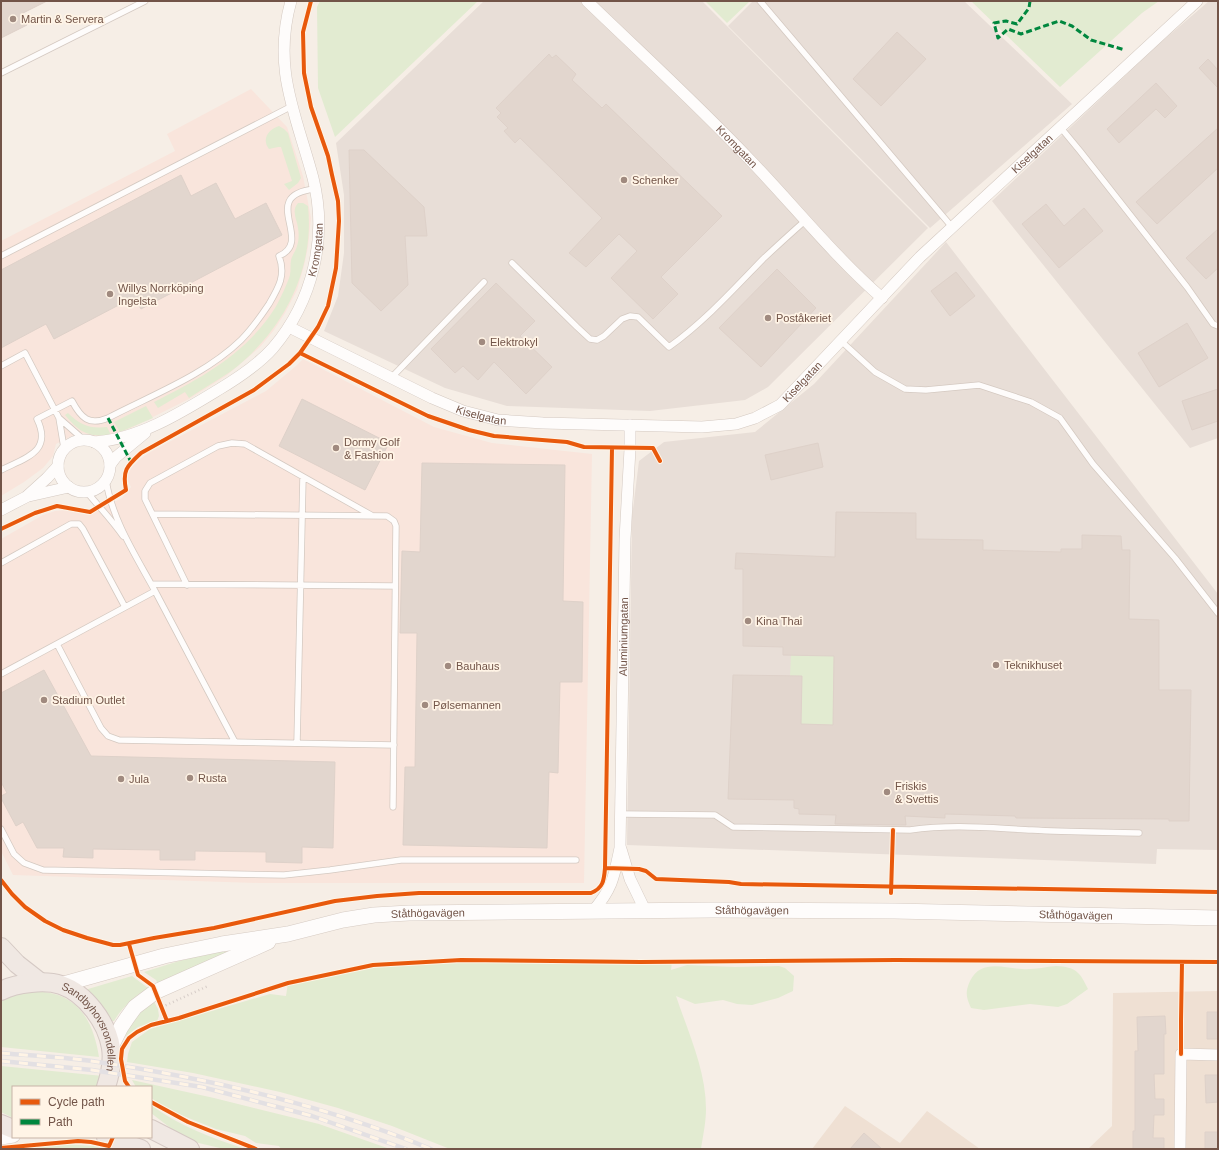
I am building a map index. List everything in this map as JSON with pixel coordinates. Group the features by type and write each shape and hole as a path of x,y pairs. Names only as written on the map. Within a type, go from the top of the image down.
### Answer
{"highway":[{"path":"1,947 17,964 40,982"},
{"name":"Sandbyhovsrondellen","path":"1,991 23,984 40,982 60,985 71,990 91,1005 105,1028 111,1047 109,1084"},
{"path":"152,1121 183,1146"},
{"path":"152,1129 183,1146"},
{"path":"109,1138 141,1149"},
{"path":"131,1138 151,1149"}],"main road":[{"name":"Ståthögavägen","path":"60,985 164,956 222,944 288,934 343,920 374,915 409,913 645,910 902,912 1218,918"},
{"name":"Ståthögavägen","path":"111,1047 127,1018 136,1007 155,992 288,934"}],"street":[{"name":"Kromgatan","path":"89,441 108,441 119,439 152,426 204,399 245,373 272,348 289,327 300,308 309,286 316,262 320,218 315,189 286,79 284,52 286,25 291,1"},
{"name":"Kromgatan","path":"587,1 716,124 847,265 882,298"},
{"name":"Kiselgatan","path":"289,327 432,398 463,411 498,420 630,426 702,427 736,424 755,418 780,405 920,257 1197,1"},
{"name":"Kromgatan","path":"110,465 116,457 152,426"},
{"name":"Aluminiumgatan","path":"593,911 604,898 613,882 620,848 625,539 630,426"},
{"path":"89,441 100,446 105,451 110,465 109,473 101,486 87,492 78,491 69,487 61,478 58,466 59,459 64,448 73,442 89,441"},
{"path":"26,497 58,466"},
{"path":"1,510 26,497 69,487"},
{"name":"Aluminiumgatan","path":"620,848 630,879 645,910"},
{"path":"1180,1149 1181,1054 1218,1055"}],"lane":[{"path":"1,73 145,1"},
{"path":"760,1 952,227"},
{"path":"1,256 292,106"},
{"path":"1060,128 1084,156 1187,287 1213,324 1218,326"},
{"path":"1,470 33,454 41,445 43,436 41,426 37,419 72,401 77,411 90,420 98,422 192,375 212,363 241,340 259,319 274,296 282,277 283,266 279,256 286,253 290,248 293,233 287,210 289,203 293,196 300,192 315,189"},
{"path":"512,263 590,339 597,340 604,336 622,318 630,316 638,317 669,347 708,316 765,257 806,220"},
{"path":"391,378 484,282"},
{"path":"841,341 875,372 905,388 926,390 979,385 1031,402 1060,418 1093,464 1175,558 1218,613"},
{"path":"1,366 25,353 59,418 64,448"},
{"path":"59,418 89,441"},
{"path":"187,585 146,499 145,490 150,483 218,446 232,443 245,444 373,516"},
{"path":"297,743 303,477"},
{"path":"106,480 112,504 132,549 235,742"},
{"path":"87,492 98,507 106,514 132,549"},
{"path":"153,514 387,516 394,521 396,526 393,807"},
{"path":"1,563 71,524 79,524 125,607"},
{"path":"152,584 395,586"},
{"path":"1,674 155,591"},
{"path":"57,644 101,728 108,736 119,740 394,744"},
{"path":"621,814 715,816 733,827 910,830 934,826 968,826 1060,831 1138,833"},
{"path":"1,829 14,854 24,862 43,870 284,875 401,860 576,860"}],"path":[{"path":"162,1007 208,986"}],"shaded area":[{"path":"484,1 702,1 928,228 768,387 745,400 650,411 507,406 445,388 324,331 338,296 344,253 344,195 336,143"},
{"path":"753,1 964,1 1072,104 930,228 728,26"},
{"path":"1209,1 1218,1 1218,438 1190,448 992,201 1159,44"},
{"path":"251,89 287,127 303,176 311,218 308,247 304,266 297,290 285,313 274,330 260,347 226,376 189,399 131,428 111,436 89,436 80,432 56,444 53,456 43,468 1,496 1,241 175,151 167,134"},
{"path":"946,242 1218,594 1218,850 1157,849 1156,864 627,845 632,517 639,461 664,442 755,432 814,384"},
{"path":"303,359 434,427 492,443 592,454 584,883 259,883 13,875 1,851 1,539 43,515 55,511 65,510 88,515 122,498 131,487 128,481 128,474 132,467 140,459 152,451 266,391"},
{"path":"1218,991 1218,1149 1088,1149 1112,1126 1113,993"},
{"path":"845,1106 900,1143 927,1111 980,1149 812,1149"}],"green space":[{"path":"320,1 478,1 335,137 318,88 317,7"},
{"path":"705,1 750,1 727,23"},
{"path":"971,1 1159,1 1142,13 1060,87"},
{"path":"279,126 288,133 301,178 298,183 289,190 284,184 292,181 281,147 269,149 266,142 269,132 275,127"},
{"path":"298,203 303,203 308,206 309,230 306,254 300,277 291,299 279,319 265,339 249,356 230,372 189,398 185,392 158,408 154,402 189,384 236,352 250,339 275,308 289,278 292,256 298,244 299,232 295,209"},
{"path":"146,406 153,418 120,432 114,422"},
{"path":"68,413 77,421 90,427 107,427 111,435 96,435 80,430 65,415"},
{"path":"791,655 834,656 833,725 801,724 802,677 790,676"},
{"path":"224,950 227,952 158,984 156,980 144,972 179,961"},
{"path":"461,960 672,961 671,970 687,965 735,967 779,966 785,968 794,976 793,991 778,998 752,1005 737,1004 723,1000 695,1004 676,996 696,1051 703,1080 706,1114 701,1149 450,1149 392,1126 338,1108 280,1092 193,1073 127,1062 132,1042 150,1029 270,994 286,996 288,983 373,965"},
{"path":"993,966 1035,969 1056,966 1073,969 1080,975 1088,989 1067,1004 1058,1007 1030,1004 984,1010 971,1008 967,998 967,988 975,974 986,967"},
{"path":"132,976 148,988 129,1002 114,1021 112,1021 101,1004 87,991 88,989"},
{"path":"23,992 42,992 68,999 84,1014 89,1023 94,1034 99,1057 1,1047 1,1001 7,997"},
{"path":"153,1000 158,1009 159,1016 157,1021 138,1027 125,1037 126,1032 132,1022"},
{"path":"1,1066 103,1076 100,1086 12,1086 12,1118 1,1112"},
{"path":"132,1080 214,1098 319,1124 390,1149 281,1149 279,1146 256,1143 245,1136 216,1129 171,1111 152,1099 152,1086 135,1086"},
{"path":"152,1106 184,1125 208,1136 245,1149 224,1149 186,1140 152,1114"},
{"path":"64,1144 93,1146 105,1149 20,1149"}],"building":[{"name":"Martin & Servera","path":"1,1 47,1 23,13 27,25 1,38"},
{"path":"897,32 926,59 881,106 853,79"},
{"name":"Schenker","path":"549,54 552,58 556,55 576,74 572,80 602,108 606,104 722,216 661,277 678,294 653,319 611,278 637,251 619,234 586,267 569,253 602,218 520,138 515,143 504,131 508,128 497,117 501,113 496,108"},
{"path":"1208,59 1218,70 1218,88 1199,68"},
{"path":"1156,83 1177,106 1165,118 1156,109 1119,143 1107,129"},
{"path":"1218,128 1218,168 1157,224 1136,202"},
{"path":"349,150 364,150 424,207 427,236 405,236 408,285 381,311 352,283"},
{"path":"181,175 191,196 216,183 235,219 266,203 282,235 141,309 134,297 54,339 46,324 1,348 1,270"},
{"path":"1046,204 1064,226 1084,208 1103,231 1059,268 1022,224"},
{"path":"1218,229 1218,268 1206,279 1186,258"},
{"name":"Poståkeriet","path":"777,269 816,308 761,367 719,328"},
{"path":"956,272 975,296 950,316 931,291"},
{"name":"Elektrokyl","path":"496,283 535,321 520,336 552,367 526,394 494,362 478,380 463,366 455,373 431,349"},
{"path":"1187,323 1208,358 1159,387 1138,353"},
{"path":"1218,389 1218,421 1192,430 1182,401"},
{"path":"302,399 389,443 365,490 279,446"},
{"path":"818,443 823,467 771,480 765,455"},
{"path":"422,463 565,465 563,601 583,602 582,682 560,682 558,773 549,772 547,848 403,845 405,767 415,767 417,633 400,633 402,551 420,552"},
{"name":"Teknikhuset","path":"836,512 916,513 916,539 983,540 983,550 1061,552 1061,549 1082,549 1082,535 1121,536 1122,550 1130,550 1129,619 1159,620 1159,690 1191,690 1189,821 1169,821 1169,819 1016,818 1015,816 945,814 945,818 905,816 906,825 835,824 836,815 799,814 799,809 794,808 794,800 728,799 733,675 802,676 801,724 833,725 834,656 783,655 783,647 743,646 743,569 735,569 736,553 835,557"},
{"path":"44,670 91,756 335,762 333,848 302,847 302,863 266,862 266,852 195,851 195,860 160,860 160,850 93,849 93,858 63,857 64,848 37,848 23,822 16,826 1,798 1,796 7,793 1,782 1,693"},
{"path":"1207,1012 1218,1012 1218,1039 1207,1039"},
{"path":"1165,1016 1166,1034 1164,1034 1164,1074 1154,1074 1155,1099 1164,1099 1164,1115 1154,1115 1153,1138 1164,1138 1164,1149 1133,1149 1133,1131 1135,1131 1135,1051 1138,1051 1137,1017"},
{"path":"1205,1075 1218,1075 1218,1102 1206,1103"},
{"path":"1205,1132 1218,1132 1218,1149 1205,1149"},
{"path":"864,1133 882,1149 850,1149"}],"railway":[{"path":"1,1053 98,1062 225,1085 267,1095 350,1119 431,1149"},
{"path":"1,1061 92,1070 202,1087 312,1116 406,1149"}],"marked path":[{"path":"1030,1 1029,8 1017,24 1006,21 994,23 998,38 1008,29 1021,34 1059,21 1072,26 1091,40 1125,50"},
{"path":"108,418 131,462"}],"cycle path":[{"path":"1,529 35,513 57,506 90,512 126,490 125,473 132,461 141,453 254,390 289,364 300,353 318,327 328,306 336,268 339,221 338,201 328,156 311,107 304,73 303,32 311,1"},
{"path":"300,353 428,416 469,430 494,436 567,442 584,447 653,448 660,461"},
{"path":"1,880 25,907 45,921 63,930 113,945 214,928 335,901 377,896 419,893 591,893 598,889 602,884 605,868 612,448"},
{"path":"891,893 893,830"},
{"path":"605,868 639,869 646,871 656,879 729,882 741,884 1218,892"},
{"path":"129,944 138,975 153,986 167,1021"},
{"path":"128,1086 125,1081 121,1059 122,1049 129,1038 151,1025 179,1018 288,983 373,965 461,960 641,962 896,960 1218,962"},
{"path":"1181,1054 1182,962"},
{"path":"152,1103 188,1122 256,1149"},
{"path":"1,1148 78,1141 109,1146 113,1138"}],"place":[{"name":"Martin & Servera","path":"13,19"},
{"name":"Schenker","path":"624,180"},
{"name":"Willys Norrköping Ingelsta","path":"110,294"},
{"name":"Poståkeriet","path":"768,318"},
{"name":"Elektrokyl","path":"482,342"},
{"name":"Dormy Golf & Fashion","path":"336,448"},
{"name":"Kina Thai","path":"748,621"},
{"name":"Teknikhuset","path":"996,665"},
{"name":"Bauhaus","path":"448,666"},
{"name":"Stadium Outlet","path":"44,700"},
{"name":"Pølsemannen","path":"425,705"},
{"name":"Rusta","path":"190,778"},
{"name":"Jula","path":"121,779"},
{"name":"Friskis & Svettis","path":"887,792"}]}
